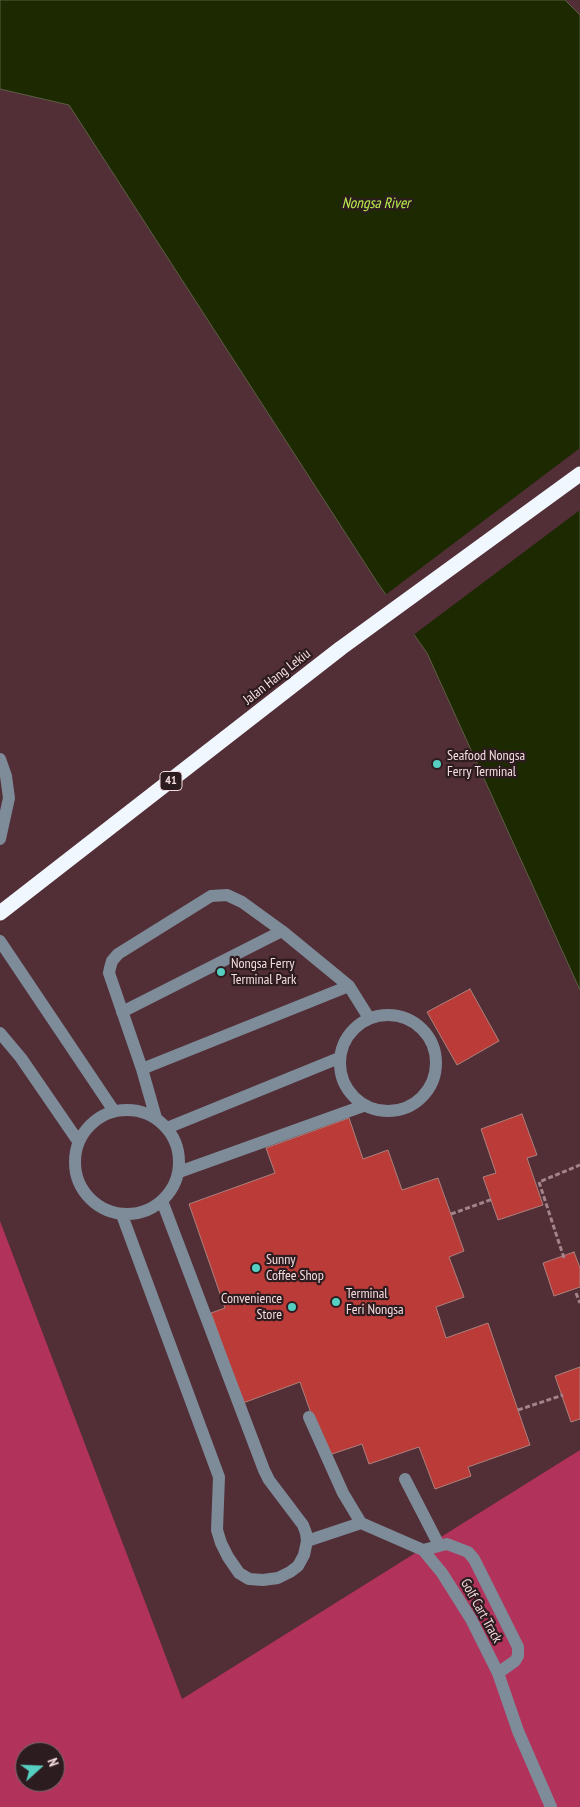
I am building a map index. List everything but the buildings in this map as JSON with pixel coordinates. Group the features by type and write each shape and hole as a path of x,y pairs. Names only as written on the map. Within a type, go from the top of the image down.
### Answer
{"highway":[{"name":"Jalan Hang Lekiu","path":"0,913 341,648 580,474"}],"lane":[{"path":"0,760 6,776 9,798 0,839"},
{"path":"156,1118 142,1069 109,973 112,961 118,954 211,896 227,894 242,902 282,931 349,986 369,1018"},
{"path":"122,1012 282,931"},
{"path":"0,941 114,1110"},
{"path":"142,1069 349,986"},
{"path":"388,1014 408,1018 424,1030 434,1047 436,1067 431,1086 419,1101 401,1110 382,1112 363,1106 349,1093 341,1077 339,1058 348,1034 369,1018 388,1014"},
{"path":"0,1033 21,1058 78,1141"},
{"path":"168,1128 339,1058"},
{"path":"179,1172 363,1106"},
{"path":"114,1110 136,1110 156,1118 168,1128 176,1142 179,1156 179,1172 170,1193 162,1201 144,1212 122,1215 99,1207 82,1189 74,1166 78,1141 92,1122 114,1110"},
{"path":"122,1215 219,1477 218,1530 221,1543 239,1572 249,1579 278,1578 298,1566 304,1554 307,1541 303,1525 269,1480 264,1470 162,1201"},
{"path":"307,1541 361,1523 343,1493 310,1417"},
{"path":"405,1479 439,1545"},
{"name":"Golf Cart Track","path":"361,1523 423,1550 442,1573 471,1619 498,1673 518,1731 551,1807"},
{"path":"423,1550 447,1544 468,1552 474,1560 518,1647 518,1656 515,1661 498,1673"}],"path":[{"path":"564,1258 539,1182 580,1165"},
{"path":"451,1214 493,1199"},
{"path":"576,1293 580,1303"},
{"path":"518,1410 563,1394"}],"shaded area":[{"path":"0,1221 182,1699 580,1450 580,1807 0,1807"}],"water":[{"name":"Nongsa River","path":"0,0 565,0 580,15 580,990 427,653 377,582 69,105 0,89"}],"pier":[{"path":"580,448 580,510 412,636 384,596"}],"place":[{"name":"Seafood Nongsa Ferry Terminal","path":"437,764"},
{"name":"Nongsa Ferry Terminal Park","path":"221,972"},
{"name":"Sunny Coffee Shop","path":"256,1268"},
{"name":"Terminal Feri Nongsa","path":"336,1302"},
{"name":"Convenience Store","path":"292,1307"}]}
